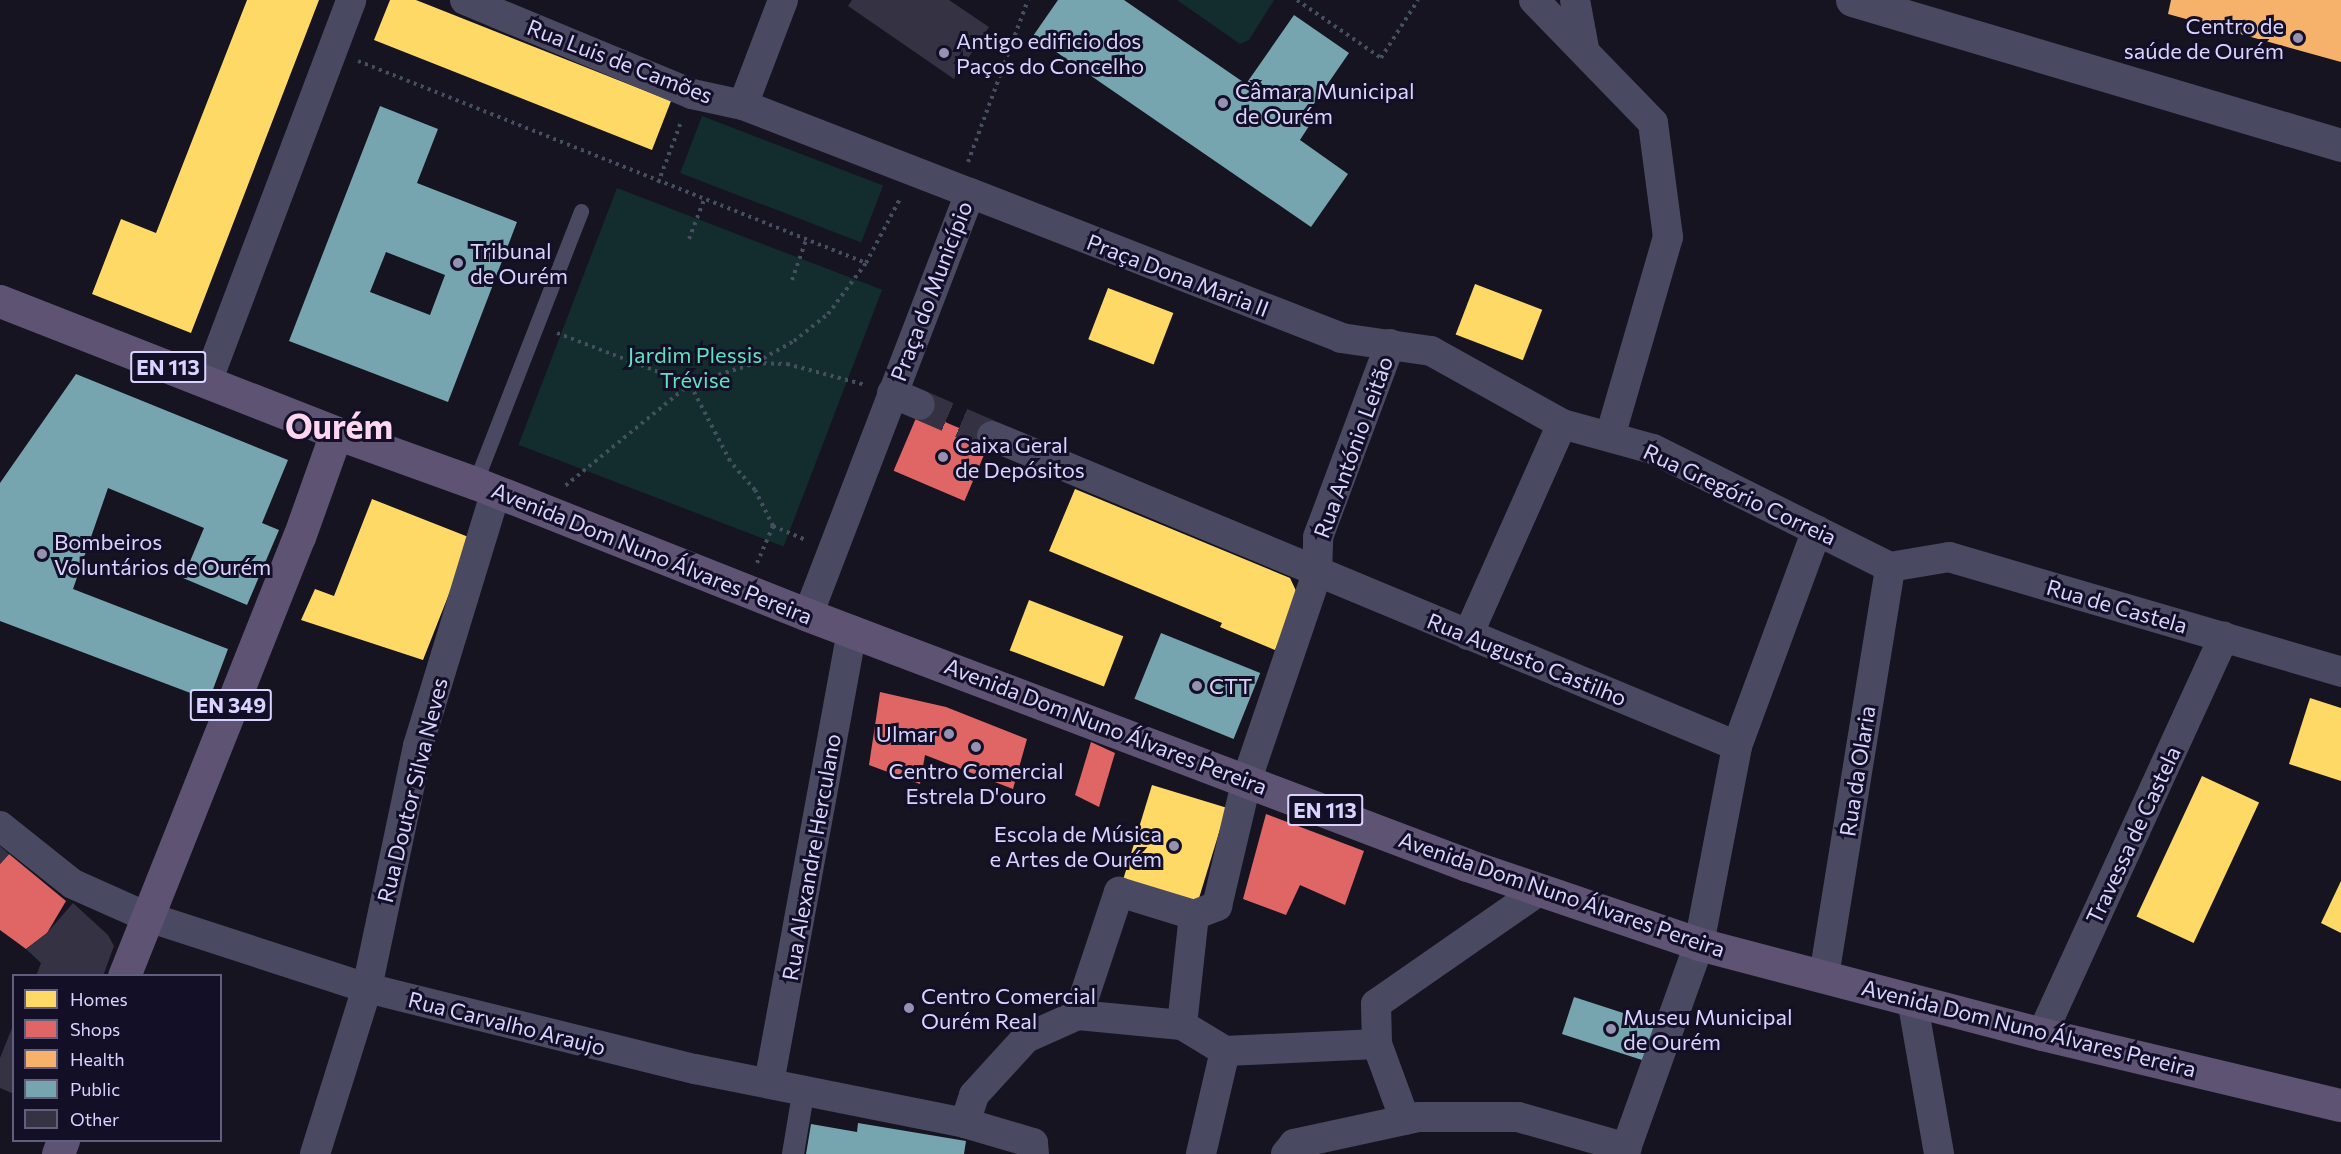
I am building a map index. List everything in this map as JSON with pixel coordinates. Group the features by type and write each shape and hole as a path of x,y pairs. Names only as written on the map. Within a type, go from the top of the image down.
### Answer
{"main road":[{"name":"Avenida Dom Nuno Álvares Pereira","path":"0,301 336,434 550,512 808,615 1540,890 1699,944 2042,1034 2341,1105"},
{"name":"EN 349","path":"124,974 145,916 299,537 336,434"}],"street":[{"path":"207,382 330,50 351,0"},
{"name":"Rua Luis de Camões","path":"465,0 692,94 742,105"},
{"path":"742,105 783,0"},
{"path":"1534,0 1584,48 1653,123 1668,237 1610,437"},
{"path":"1575,0 1584,48"},
{"path":"1852,0 2341,145"},
{"name":"Praça do Município","path":"742,105 967,181 892,393 808,615"},
{"name":"Praça Dona Maria II","path":"967,181 1341,338 1390,344"},
{"name":"Rua Gregório Correia","path":"1390,344 1431,351 1562,424 1653,449 1890,567"},
{"name":"Rua António Leitão","path":"1194,915 1217,906 1247,779 1317,573 1317,537 1390,344"},
{"path":"892,393 920,405"},
{"path":"1468,635 1562,424"},
{"name":"Rua Augusto Castilho","path":"993,436 1317,573 1737,746"},
{"name":"Rua Doutor Silva Neves","path":"315,1154 367,988 418,746 485,487"},
{"path":"1286,1154 1294,1144 1405,1120 1518,1117 1626,1151 1699,944 1737,746 1817,530"},
{"name":"Rua de Castela","path":"1890,567 1949,557 2341,672"},
{"name":"Rua da Olaria","path":"1824,976 1890,567"},
{"name":"Rua Alexandre Herculano","path":"769,1083 852,631"},
{"name":"Travessa de Castela","path":"2042,1034 2224,637"},
{"name":"Rua Carvalho Araujo","path":"0,826 72,884 145,916 367,988 695,1069 804,1088 965,1123 1033,1143 1035,1154"},
{"path":"1405,1120 1377,1044 1376,1004 1540,890"},
{"path":"1078,1015 1119,892 1194,915 1182,1025"},
{"path":"1912,999 1939,1154"},
{"path":"965,1123 974,1095 1026,1038 1078,1015 1182,1025 1225,1051 1377,1044"},
{"path":"1201,1154 1225,1051"},
{"path":"794,1154 804,1088"}],"lane":[{"path":"485,487 537,325 581,211"}],"path":[{"path":"967,181 1028,0"},
{"path":"1297,0 1382,58 1418,0"},
{"path":"330,50 658,183 867,263"},
{"path":"658,183 686,111"},
{"path":"550,512 563,487 690,384 756,363 794,341 828,314 867,263 903,193"},
{"path":"689,239 704,201"},
{"path":"792,280 806,240"},
{"path":"537,325 690,384 730,461 755,490 773,526 745,590"},
{"path":"756,363 787,364 829,372 892,393"}],"green space":[{"path":"1177,0 1274,0 1249,40 1240,44"},
{"path":"702,116 883,186 861,242 680,173"},
{"name":"Jardim Plessis Trévise","path":"617,188 882,290 784,547 518,445"}],"building: Homes":[{"path":"247,0 319,0 191,333 92,294 121,219 156,233"},
{"path":"390,0 416,0 671,101 652,150 374,40"},
{"path":"1475,284 1542,310 1523,360 1456,334"},
{"path":"1108,288 1173,313 1154,364 1088,339"},
{"path":"1075,489 1290,578 1298,595 1275,650 1220,627 1222,623 1049,551"},
{"path":"372,499 471,538 423,660 301,620 315,589 334,596"},
{"path":"1029,600 1123,636 1104,687 1010,650"},
{"path":"2310,698 2341,708 2341,781 2289,764"},
{"path":"2202,776 2259,803 2194,943 2136,916"},
{"name":"Escola de Música e Artes de Ourém","path":"1152,785 1227,808 1196,908 1121,885"},
{"path":"2341,881 2341,933 2321,923"}],"building: Shops":[{"name":"Caixa Geral de Depósitos","path":"919,411 990,441 964,501 894,471"},
{"path":"880,692 946,707 1027,739 1013,789 925,755 920,784 869,765"},
{"path":"1091,742 1115,753 1099,807 1075,795"},
{"path":"1266,814 1364,851 1345,905 1300,885 1286,915 1243,899"},
{"path":"9,854 66,901 47,933 26,949 0,930 0,864"}],"building: Health":[{"name":"Centro de saúde de Ourém","path":"2171,0 2341,0 2341,62 2168,14"}],"building: Public":[{"name":"Câmara Municipal de Ourém","path":"1058,0 1124,0 1246,84 1294,15 1349,53 1302,121 1309,126 1300,140 1348,174 1311,227 1033,36"},
{"name":"Tribunal de Ourém","path":"380,106 438,129 417,183 517,222 448,402 289,341","holes":["386,252 445,275 430,315 370,292"]},
{"name":"Bombeiros Voluntários de Ourém","path":"76,374 288,460 262,523 279,530 247,605 183,578 204,528 108,488 73,589 228,649 209,700 0,621 0,483"},
{"name":"CTT","path":"1161,633 1260,673 1234,739 1134,699"},
{"name":"Museu Municipal de Ourém","path":"1574,997 1659,1025 1647,1062 1562,1034"},
{"path":"858,1123 966,1141 964,1154 806,1154 811,1124 857,1132"}],"building: Other":[{"name":"Antigo edificio dos Paços do Concelho","path":"852,0 949,0 989,27 954,79 848,6"},
{"path":"0,846 9,854 0,864"},
{"path":"73,903 108,935 114,946 104,974 37,974 41,963 26,949 47,933"},
{"path":"12,1028 12,1093 0,1088 0,1058"}],"tunnel":[{"path":"920,405 992,436"}],"place":[{"name":"Centro de saúde de Ourém","path":"2298,38"},
{"name":"Antigo edificio dos Paços do Concelho","path":"944,53"},
{"name":"Câmara Municipal de Ourém","path":"1223,103"},
{"name":"Tribunal de Ourém","path":"458,263"},
{"name":"Caixa Geral de Depósitos","path":"943,457"},
{"name":"Bombeiros Voluntários de Ourém","path":"42,554"},
{"name":"CTT","path":"1197,686"},
{"name":"Ulmar","path":"949,734"},
{"name":"Centro Comercial Estrela D'ouro","path":"976,747"},
{"name":"Escola de Música e Artes de Ourém","path":"1174,846"},
{"name":"Centro Comercial Ourém Real","path":"909,1008"},
{"name":"Museu Municipal de Ourém","path":"1611,1029"}],"district":[{"name":"Ourém","path":"339,426"}]}
